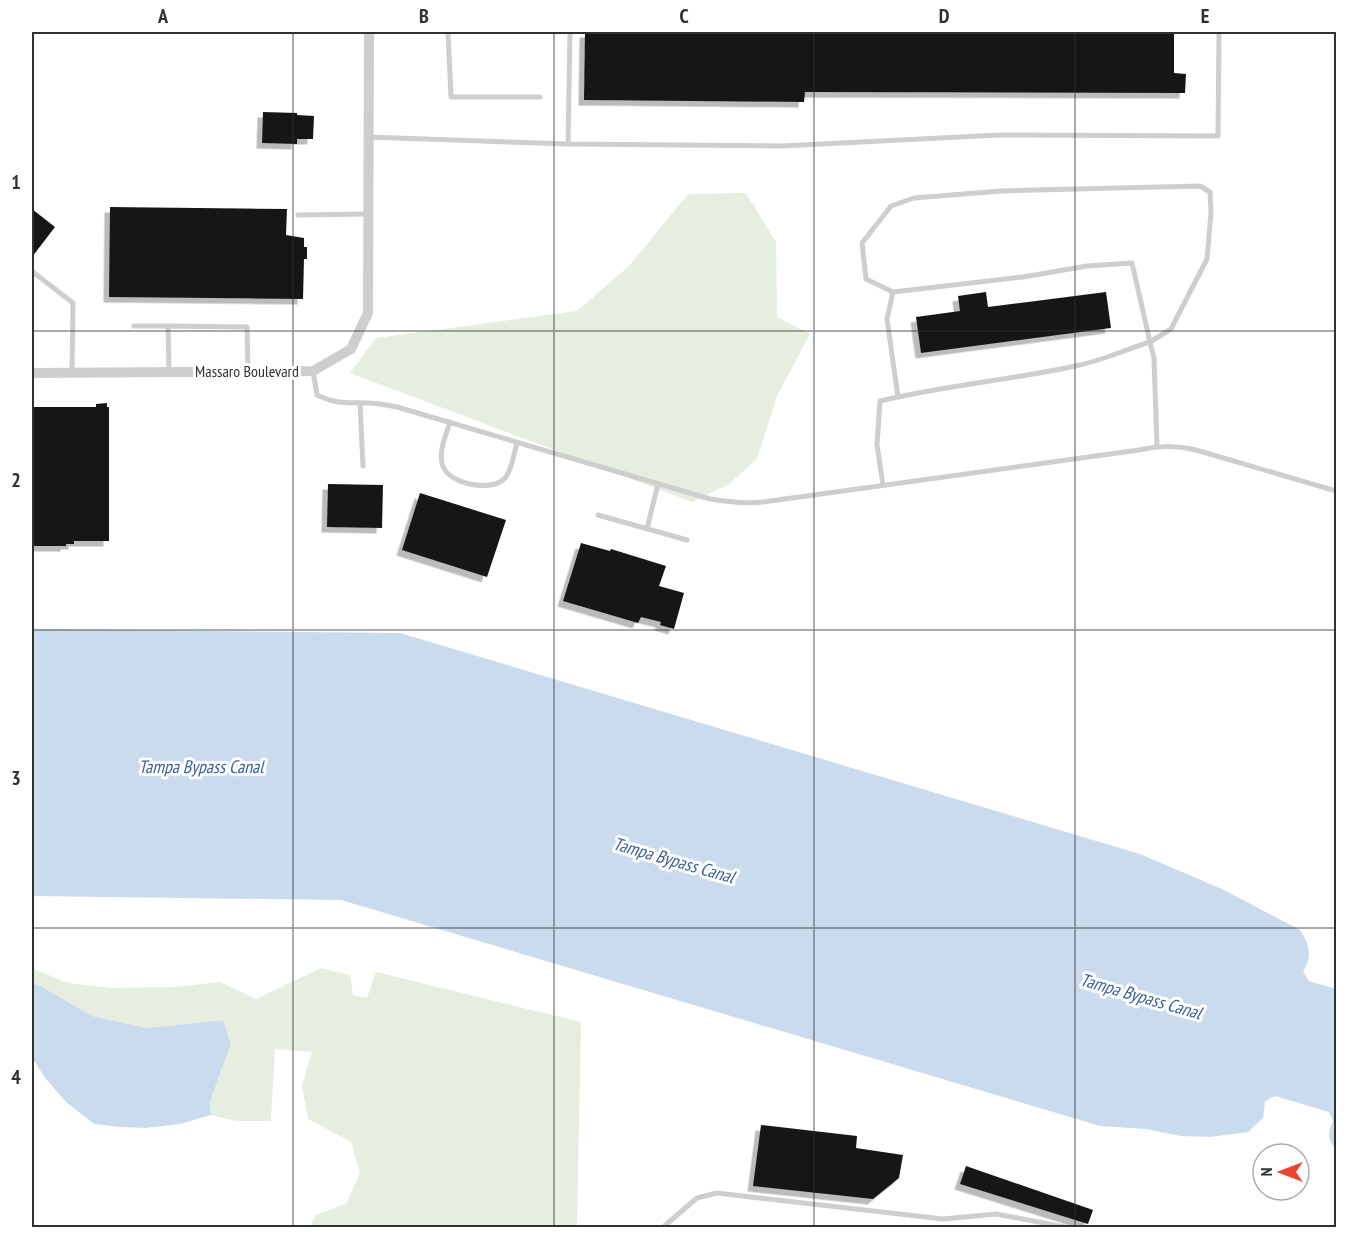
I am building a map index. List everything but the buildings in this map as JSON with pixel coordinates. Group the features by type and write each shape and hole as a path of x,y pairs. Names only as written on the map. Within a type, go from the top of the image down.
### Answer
{"street":[{"name":"Massaro Boulevard","path":"32,373 313,371 351,349 368,313 369,32"}],"lane":[{"path":"448,32 451,97 540,97"},
{"path":"568,144 570,32"},
{"path":"368,137 568,144 782,146 999,135 1218,136 1219,32"},
{"path":"884,485 877,445 879,401 1082,365 1150,342 1171,329 1207,259 1211,213 1209,192 1200,186 1001,191 914,198 891,206 862,243 866,279 892,292 1023,277 1087,266 1132,263 1150,342 1154,358 1158,446"},
{"path":"298,215 368,214"},
{"path":"33,272 74,303 72,372"},
{"path":"892,292 887,319 898,396"},
{"path":"134,326 247,327 248,371"},
{"path":"168,326 169,372"},
{"path":"313,371 317,395 331,402 396,406 710,499 743,504 1158,446 1196,450 1336,491"},
{"path":"360,403 363,465"},
{"path":"450,422 442,452 442,465 447,475 462,482 484,485 501,481 507,475 517,443"},
{"path":"647,529 658,484"},
{"path":"598,515 687,540"},
{"path":"662,1227 697,1198 717,1193 943,1219 996,1214 1070,1227"}],"green space":[{"path":"746,193 776,242 777,317 810,334 777,396 757,459 729,484 692,502 350,373 376,338 577,311 630,265 688,194"},
{"path":"32,968 68,983 112,988 175,987 220,982 256,999 321,968 350,975 353,995 367,998 376,972 581,1022 577,1227 310,1227 316,1215 347,1203 360,1173 351,1142 308,1119 302,1085 312,1052 275,1049 271,1121 236,1121 211,1115 210,1103 231,1044 223,1020 147,1028 92,1016 32,983"}],"water":[{"name":"Tampa Bypass Canal","path":"32,629 400,633 1140,854 1222,889 1300,930 1308,945 1308,961 1303,971 1309,981 1336,989 1336,1150 1329,1136 1333,1121 1329,1112 1275,1096 1265,1101 1263,1118 1248,1132 1211,1137 1180,1136 1146,1129 1100,1126 341,900 32,896"},
{"path":"32,983 92,1016 147,1028 223,1020 231,1044 210,1102 211,1115 180,1124 146,1128 94,1124 66,1102 32,1058"}]}
